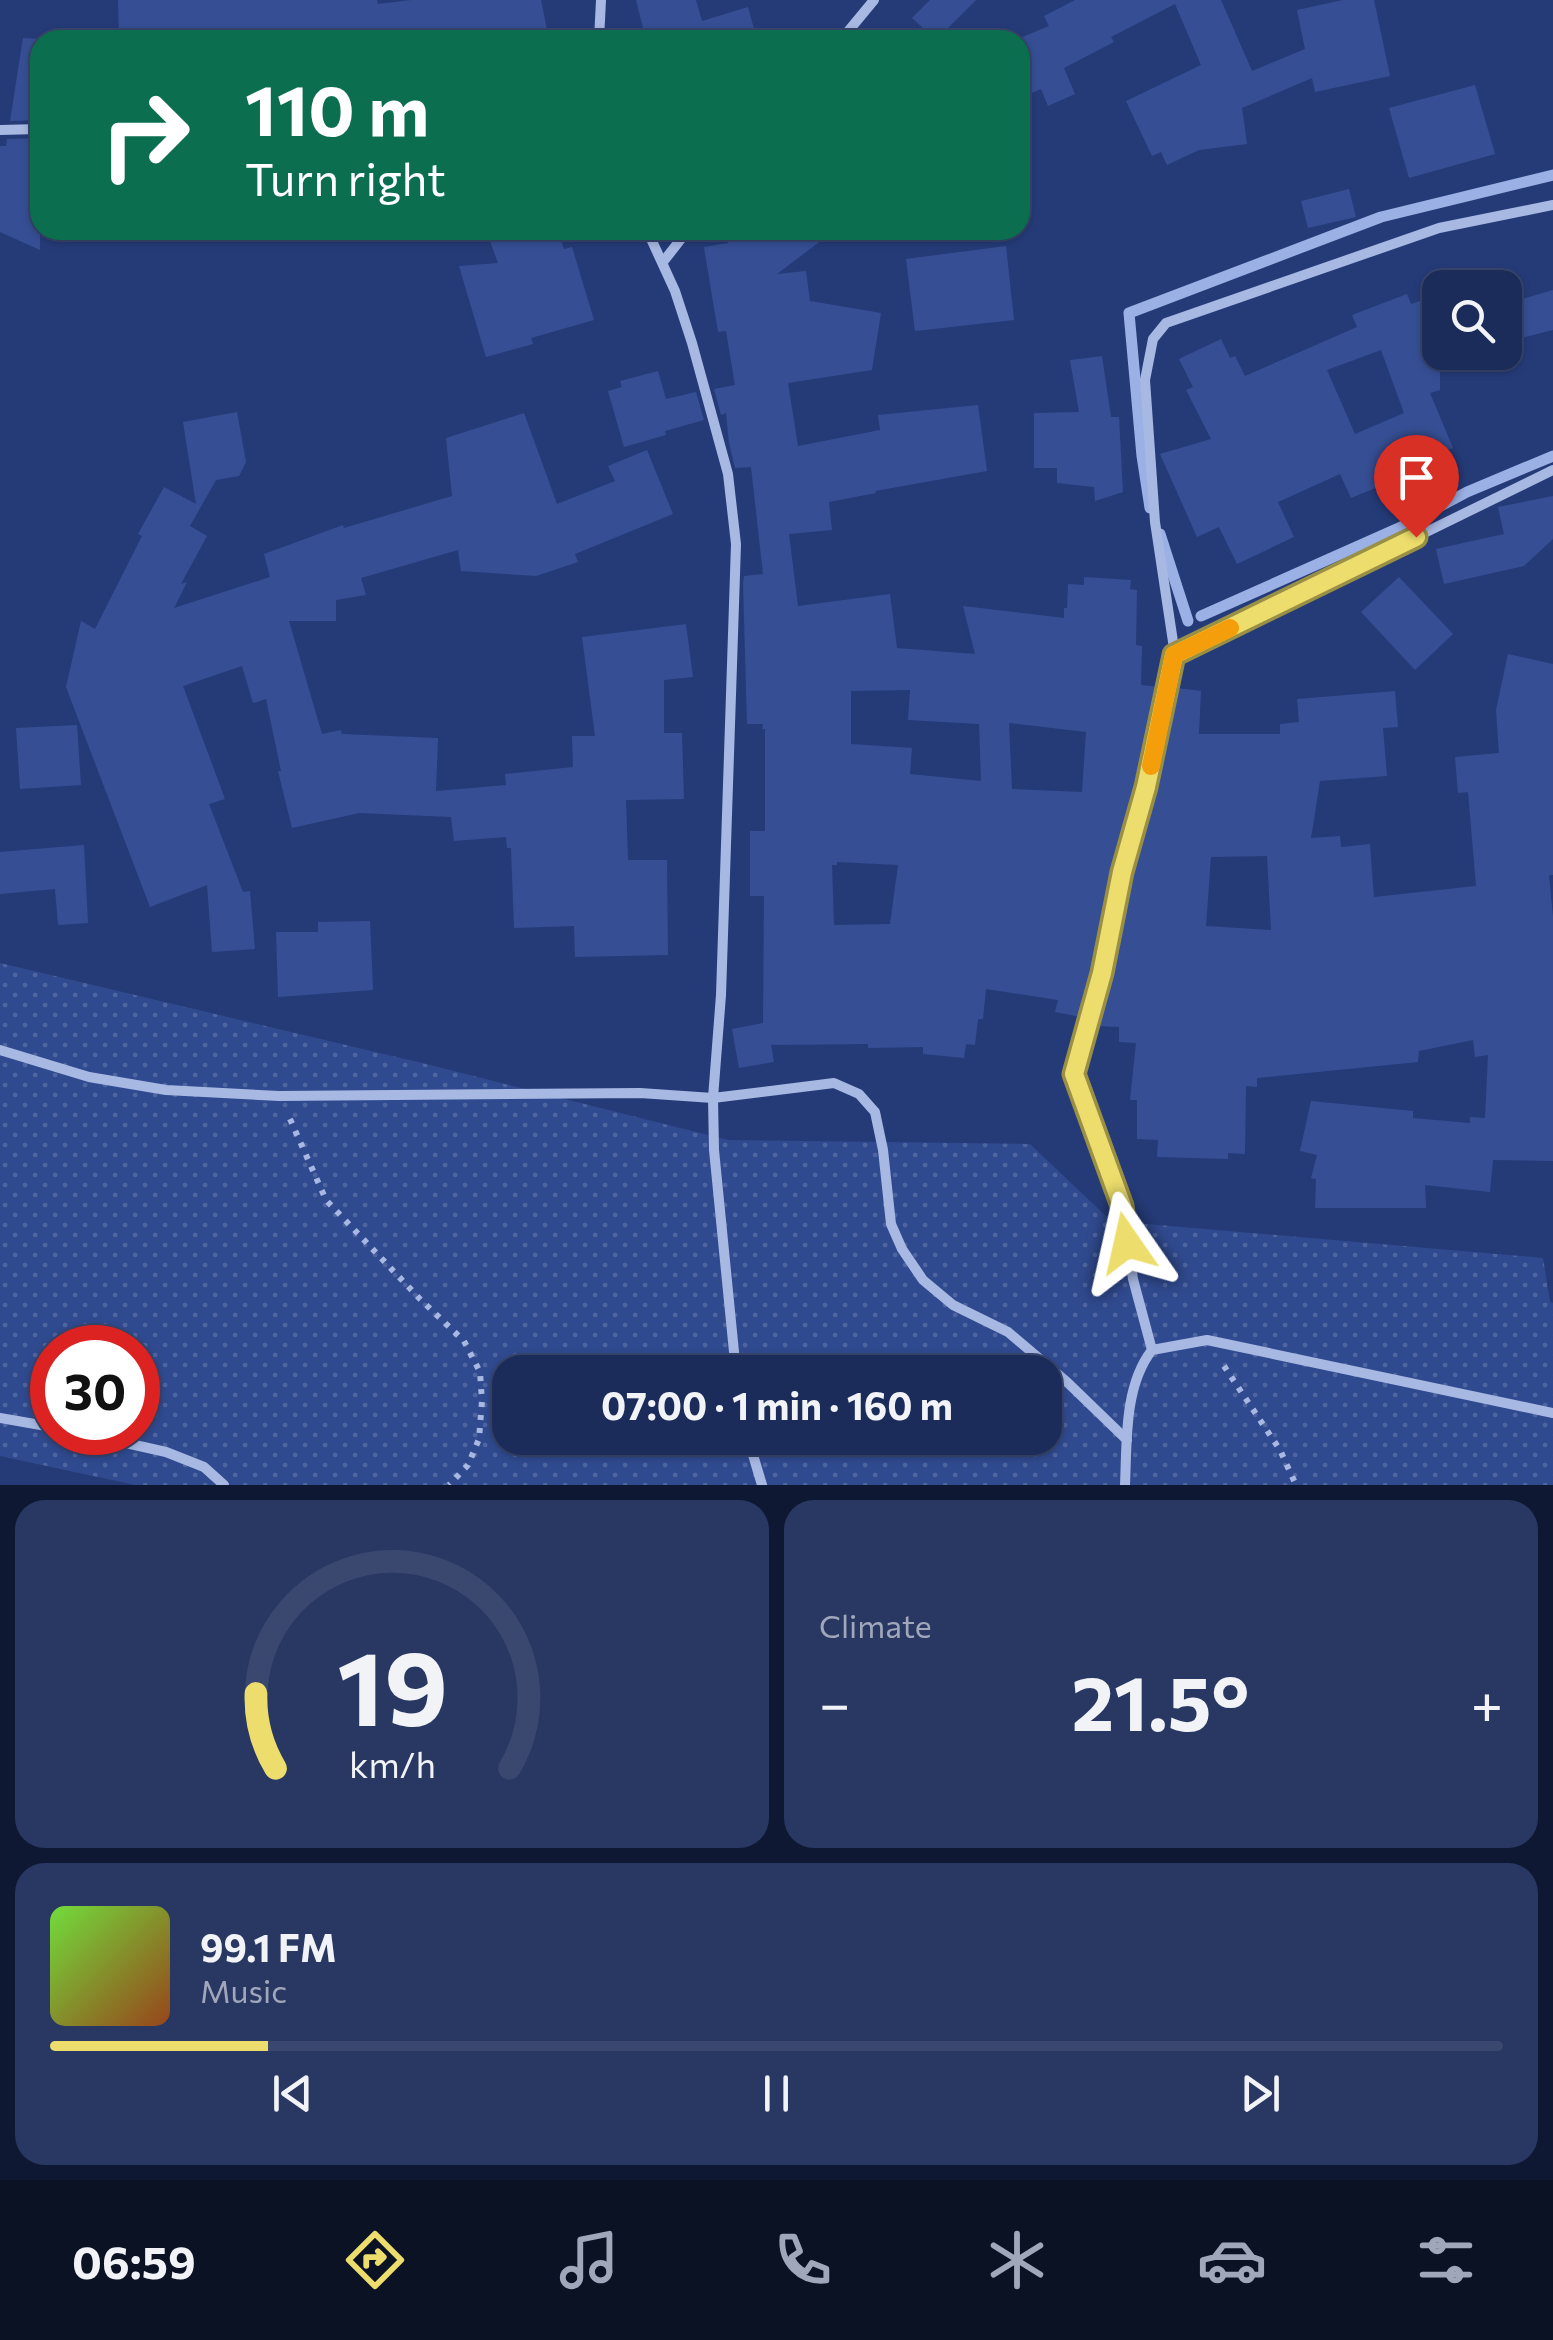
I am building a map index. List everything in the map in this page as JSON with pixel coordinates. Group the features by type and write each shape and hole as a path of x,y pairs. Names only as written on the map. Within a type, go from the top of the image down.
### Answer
{"street":[{"path":"600,30 601,0"},
{"path":"850,30 874,0"},
{"path":"0,130 30,129"},
{"path":"1152,1350 1132,1279 1122,1206 1074,1074 1102,973 1174,655 1156,522 1145,380 1153,339 1166,323 1439,228 1553,205"},
{"path":"651,240 675,290 692,343 728,474 736,544 721,996 713,1098 714,1150 734,1355"},
{"path":"663,262 680,240"},
{"path":"1174,655 1553,470"},
{"path":"0,1050 89,1076 166,1090 280,1096 640,1094 713,1098 834,1084 859,1094 875,1112 891,1224 902,1250 923,1280 953,1305 1008,1332 1127,1440"},
{"path":"1125,1485 1134,1383 1142,1364 1152,1350 1206,1340 1553,1413"},
{"path":"0,1418 30,1423"},
{"path":"160,1451 204,1468 224,1485"},
{"path":"753,1455 762,1485"}],"path":[{"path":"280,1096 326,1200 464,1341 480,1372 478,1439 468,1465 449,1485"},
{"path":"1206,1340 1280,1450 1296,1485"}],"shaded area":[{"path":"0,963 728,1140 1030,1144 1111,1221 1543,1258 1553,1303 1553,1485 135,1485 0,1456"}],"building":[{"path":"118,0 377,0 378,4 411,0 541,0 547,30 119,30"},
{"path":"636,0 696,0 702,21 748,7 754,30 644,30"},
{"path":"930,0 976,0 946,30 925,30 912,18"},
{"path":"1075,0 1221,0 1252,71 1305,49 1297,10 1343,0 1374,0 1390,76 1315,92 1312,78 1242,108 1247,144 1199,150 1167,165 1161,152 1152,156 1126,101 1201,65 1175,4 1111,37 1114,42 1064,68 1075,94 1048,106 1041,89 1030,94 1030,34 1049,26 1044,16"},
{"path":"23,38 30,38 30,120 10,121"},
{"path":"1475,85 1495,154 1409,178 1389,108"},
{"path":"30,138 30,240 40,240 40,250 0,232 0,146 6,146 7,139"},
{"path":"1349,189 1356,217 1308,228 1301,201"},
{"path":"490,240 561,240 564,249 572,247 594,320 531,338 533,344 486,357 459,266 498,263"},
{"path":"727,240 822,240 777,274 806,271 810,301 881,313 872,370 788,383 798,446 880,430 878,415 978,405 987,471 829,502 832,530 789,534 798,606 890,594 897,648 975,654 963,606 1064,618 1068,584 1084,585 1084,577 1131,580 1130,589 1137,590 1136,645 1142,646 1141,685 1159,687 1081,1017 1055,1012 1058,1000 986,989 975,1045 966,1044 964,1058 923,1054 923,1047 771,1045 774,1062 739,1068 732,1029 763,1023 764,896 750,896 750,831 765,831 765,729 763,724 747,724 743,583 744,576 763,574 751,467 735,468 726,413 721,415 714,389 735,385 726,331 718,332 704,247 728,243","holes":["910,690 908,720 979,724 981,781 910,774 912,748 851,744 851,691","1009,723 1086,732 1082,792 1012,789","832,865 898,865 890,924 834,925"]},
{"path":"1006,246 1014,320 915,331 906,259"},
{"path":"1553,290 1553,330 1522,338 1522,299"},
{"path":"1407,294 1411,304 1422,300 1422,370 1440,370 1440,390 1430,393 1453,448 1412,465 1415,472 1351,498 1340,474 1278,502 1294,537 1237,564 1219,527 1197,537 1160,454 1211,439 1186,390 1193,387 1179,359 1221,339 1245,376 1357,327 1352,315","holes":["1381,350 1404,413 1355,434 1327,370"]},
{"path":"1102,356 1111,417 1119,417 1123,492 1095,501 1094,487 1057,483 1057,468 1034,468 1034,413 1079,412 1070,360"},
{"path":"658,371 666,399 696,392 704,420 624,447 608,391 622,387 620,381"},
{"path":"237,412 246,462 239,476 216,480 190,526 207,536 181,584 187,582 174,608 270,577 264,554 343,525 344,528 452,496 446,438 524,413 557,504 615,481 608,466 647,450 673,514 575,554 578,562 536,576 461,571 458,550 361,578 366,595 336,600 336,621 289,621 322,734 341,730 342,734 438,738 436,791 506,785 505,774 573,767 572,736 595,736 582,637 686,624 693,677 664,680 664,733 682,733 684,799 626,800 628,860 667,860 668,955 575,957 574,926 514,928 511,848 507,848 506,837 454,841 451,817 359,813 292,828 266,699 253,703 242,666 183,686 225,799 209,804 243,892 250,891 255,949 212,952 207,885 150,907 66,687 81,621 95,629 164,487 196,504 183,422"},
{"path":"1553,496 1553,539 1524,566 1444,584 1436,549 1504,534 1498,507"},
{"path":"1399,577 1453,634 1415,670 1361,612"},
{"path":"1508,654 1553,664 1553,875 1549,875 1553,917 1553,1161 1493,1160 1490,1192 1425,1185 1426,1208 1315,1208 1316,1179 1311,1178 1317,1155 1300,1151 1311,1101 1413,1111 1413,1118 1470,1123 1470,1117 1485,1118 1488,1055 1475,1057 1473,1040 1419,1051 1418,1062 1257,1078 1257,1087 1246,1086 1245,1154 1228,1153 1228,1159 1157,1157 1158,1140 1137,1139 1137,1100 1130,1100 1136,1043 1119,1042 1119,1027 1097,1026 1097,1022 1130,874 1156,789 1177,688 1201,691 1199,734 1280,734 1280,724 1299,722 1297,699 1395,691 1398,727 1383,728 1387,776 1320,781 1311,838 1340,836 1341,847 1370,844 1374,897 1476,886 1468,792 1458,793 1455,757 1499,753 1496,710","holes":["1267,856 1271,930 1206,926 1211,857"]},
{"path":"77,725 81,785 20,789 16,728"},
{"path":"84,845 88,923 58,925 55,889 0,894 0,852"},
{"path":"370,921 373,990 278,997 276,932 318,932 318,922"}],"waterway":[{"path":"1150,508 1129,313 1381,217 1553,175"},
{"path":"1201,616 1553,456"},
{"path":"1160,534 1188,621"}],"slow traffic":[{"path":"1151,766 1174,655 1230,628"}],"route":[{"path":"1127,1243 1122,1206 1074,1074 1102,973 1174,655 1416,537"}]}
